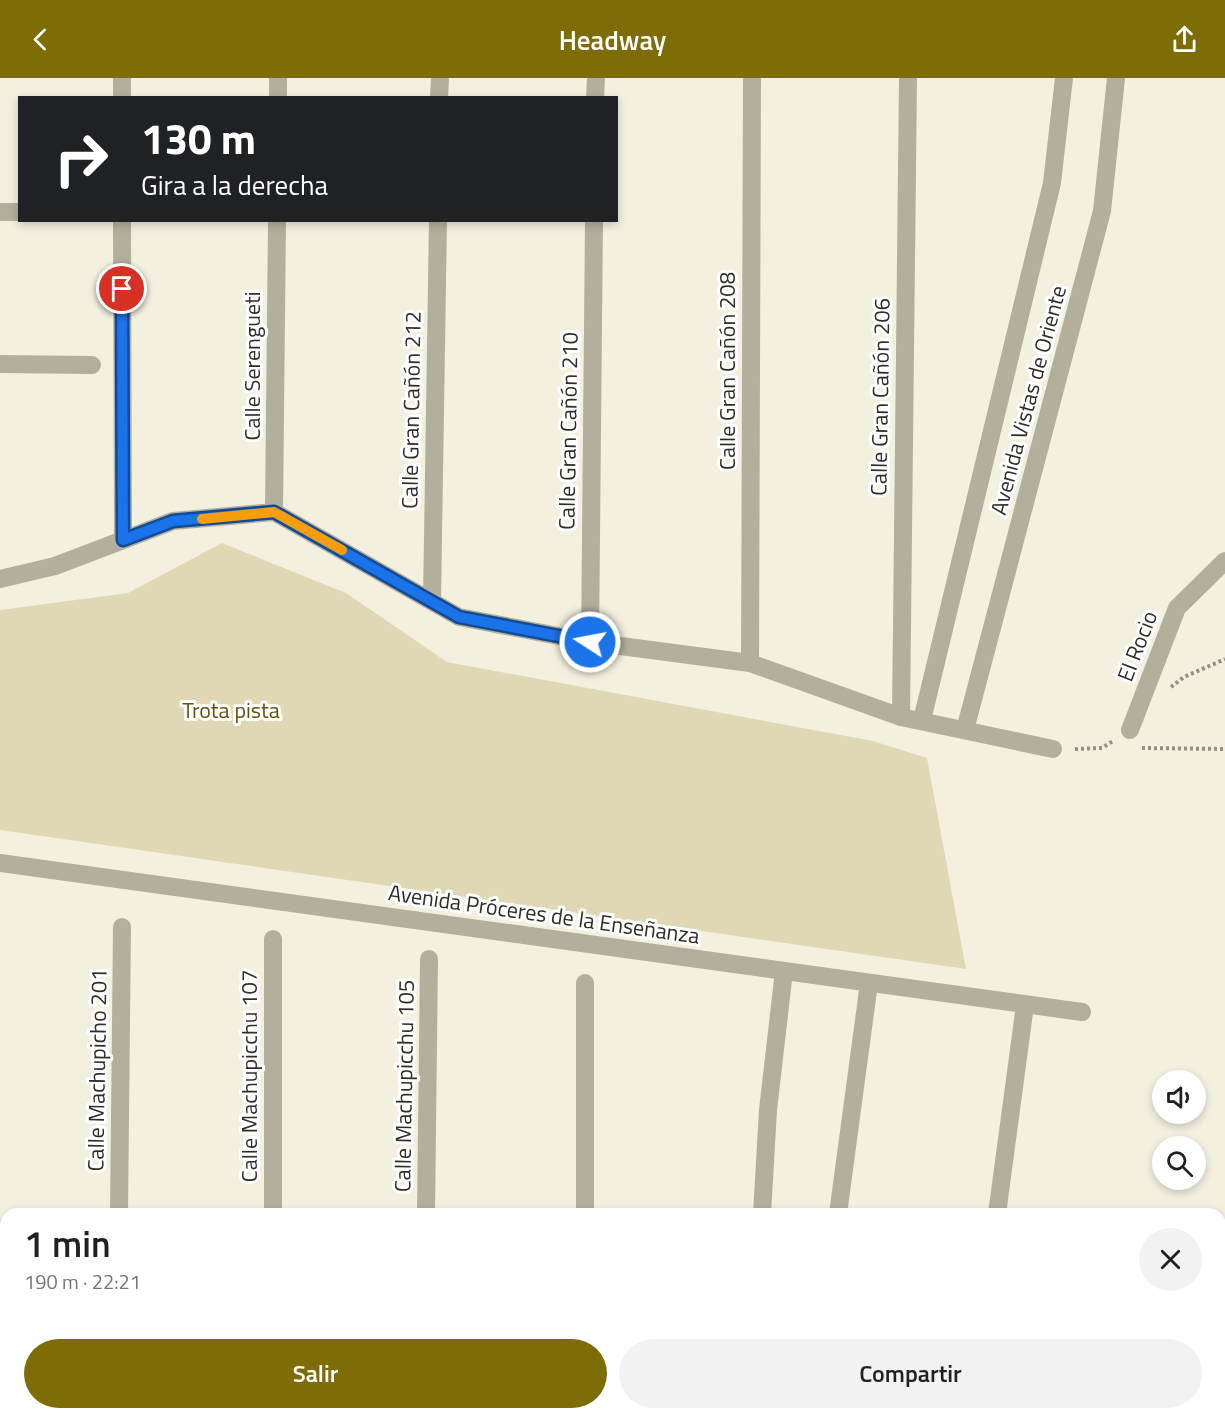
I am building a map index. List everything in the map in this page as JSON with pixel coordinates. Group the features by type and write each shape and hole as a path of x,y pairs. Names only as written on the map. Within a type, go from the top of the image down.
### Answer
{"street":[{"path":"122,78 122,96"},
{"path":"278,78 278,96"},
{"path":"440,78 440,96"},
{"path":"595,96 596,78"},
{"name":"Calle Gran Cañón 208","path":"750,663 752,78"},
{"name":"Calle Gran Cañón 206","path":"901,717 908,78"},
{"name":"Avenida Vistas de Oriente","path":"922,720 1052,183 1064,78"},
{"name":"Avenida Vistas de Oriente","path":"965,730 1102,212 1116,78"},
{"path":"0,212 18,212"},
{"path":"122,222 123,540"},
{"name":"Calle Serengueti","path":"274,512 277,222"},
{"name":"Calle Gran Cañón 212","path":"432,601 438,222"},
{"name":"Calle Gran Cañón 210","path":"590,642 594,222"},
{"path":"0,364 92,365"},
{"path":"0,579 55,566 173,521 274,512 459,617 590,642 750,663 901,717 1053,749"},
{"name":"El Rocio","path":"1130,730 1177,608 1225,561"},
{"name":"Avenida Próceres de la Enseñanza","path":"0,863 1082,1012"},
{"name":"Calle Machupicho 201","path":"119,1208 123,927"},
{"name":"Calle Machupicchu 107","path":"273,939 273,1208"},
{"name":"Calle Machupicchu 105","path":"426,1208 429,959"},
{"path":"762,1208 768,1110 784,971"},
{"path":"585,983 585,1208"},
{"path":"839,1208 869,983"},
{"path":"998,1208 1024,1005"}],"path":[{"path":"1102,748 1113,748"},
{"path":"1136,748 1225,749"}],"green space":[{"name":"Trota pista","path":"222,543 346,593 447,662 873,741 927,758 966,969 0,830 0,610 128,593"}],"slow traffic":[{"path":"202,519 274,512 342,550"}],"route":[{"path":"122,289 123,540 173,521 274,512 459,617 590,642"}]}
